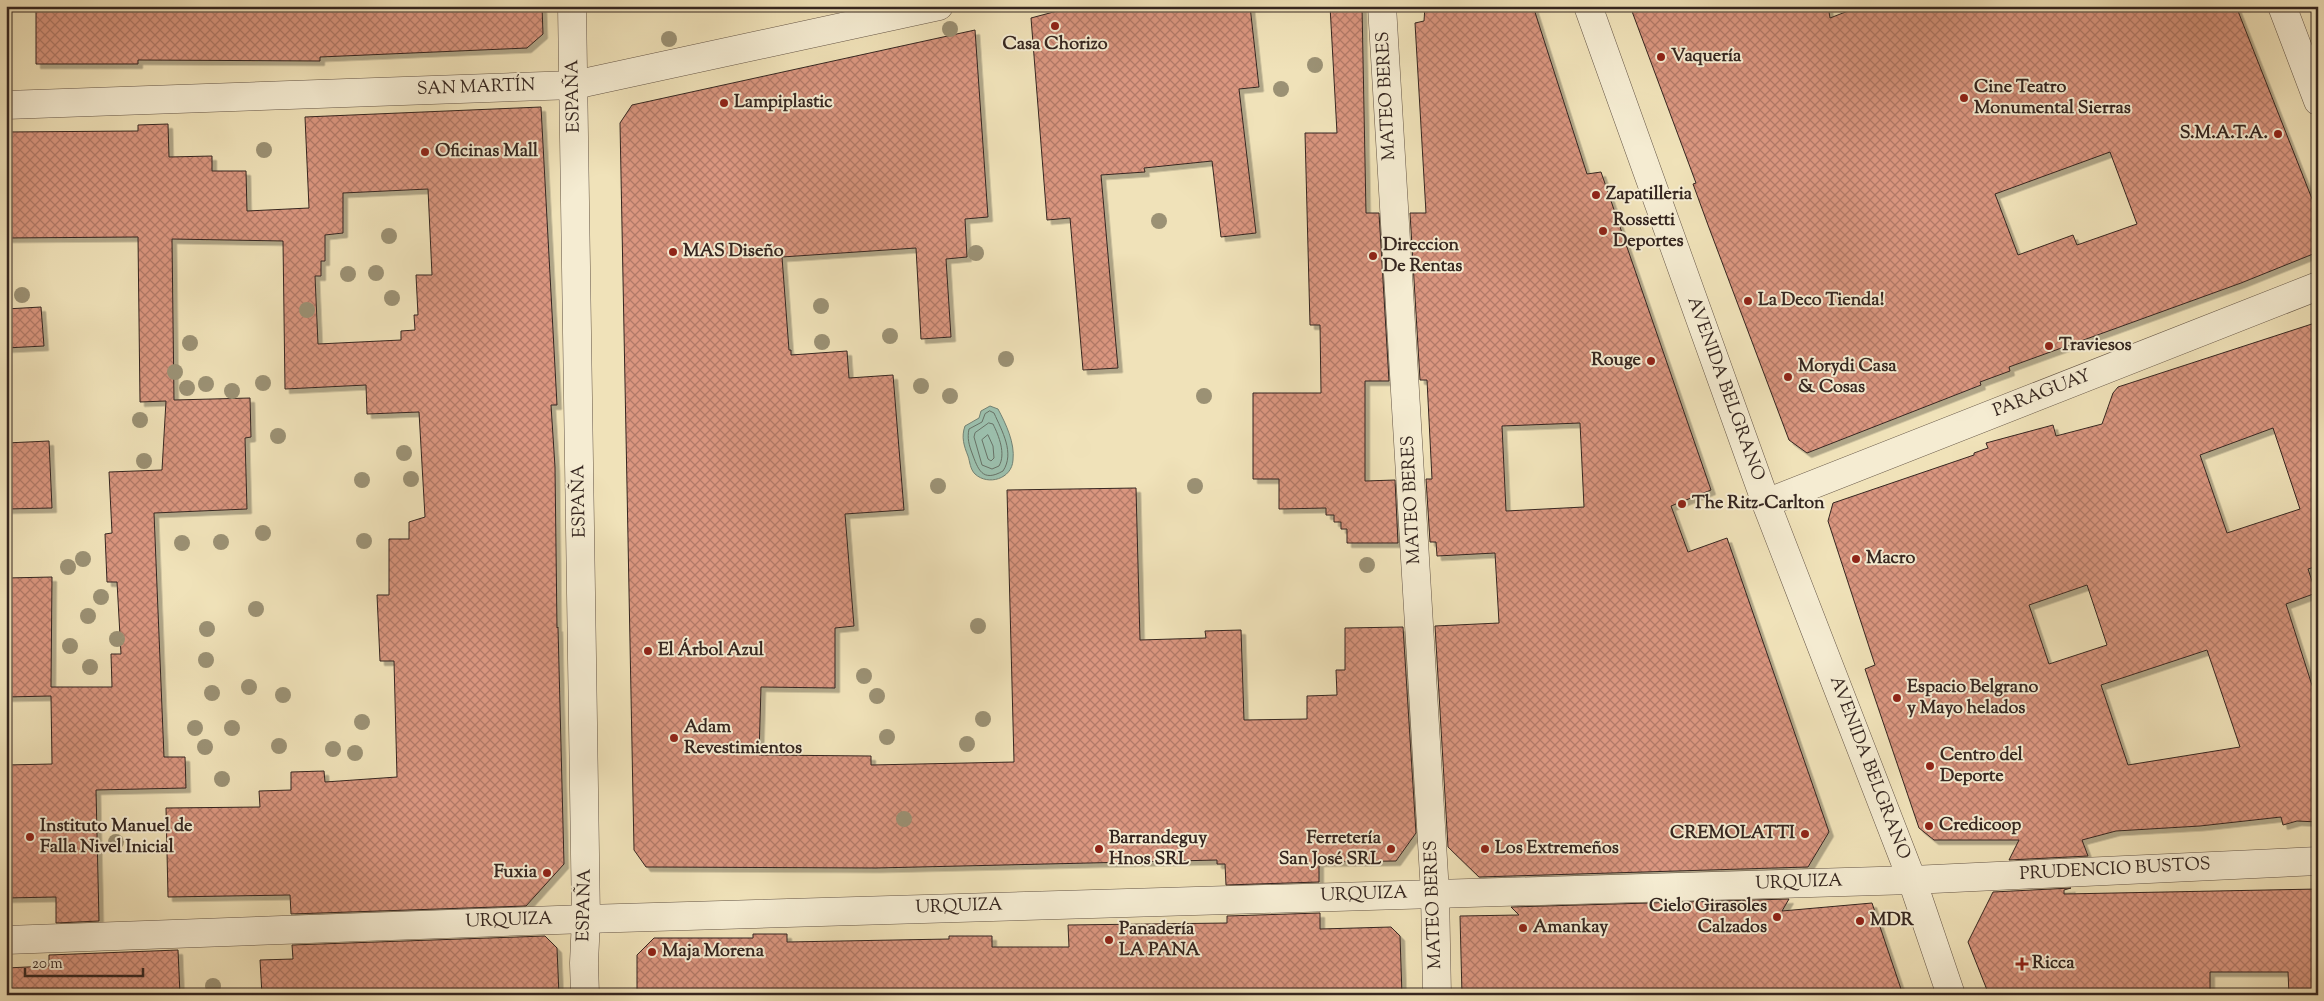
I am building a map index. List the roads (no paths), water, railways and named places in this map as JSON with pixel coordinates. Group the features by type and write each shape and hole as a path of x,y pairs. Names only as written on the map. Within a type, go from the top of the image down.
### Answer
{"street":[{"name":"ESPAÑA","path":"572,6 586,919 585,995"},
{"name":"SAN MARTÍN","path":"6,105 574,85 939,6"},
{"name":"MATEO BERES","path":"1382,6 1435,893 1437,995"},
{"name":"AVENIDA BELGRANO","path":"1588,6 1766,502 1912,880 1951,995"},
{"path":"2282,6 2318,101"},
{"name":"PARAGUAY","path":"1766,502 2318,286"},
{"name":"PRUDENCIO BUSTOS","path":"1912,880 2318,861"},
{"name":"URQUIZA","path":"6,940 586,919 1912,880"}],"water":[{"path":"990,406 998,409 1001,415 1013,447 1013,460 1012,467 1004,476 998,479 986,480 973,472 963,438 965,426 979,418 981,411"}],"place":[{"name":"Casa Chorizo","path":"1055,26"},
{"name":"Vaquería","path":"1661,57"},
{"name":"Cine Teatro Monumental Sierras","path":"1964,98"},
{"name":"Lampiplastic","path":"724,103"},
{"name":"S.M.A.T.A.","path":"2278,134"},
{"name":"Oficinas Mall","path":"425,152"},
{"name":"Zapatilleria","path":"1596,195"},
{"name":"Rossetti Deportes","path":"1603,231"},
{"name":"MAS Diseño","path":"673,252"},
{"name":"Direccion De Rentas","path":"1373,256"},
{"name":"La Deco Tienda!","path":"1748,301"},
{"name":"Traviesos","path":"2049,346"},
{"name":"Rouge","path":"1651,361"},
{"name":"Morydi Casa & Cosas","path":"1788,377"},
{"name":"The Ritz-Carlton","path":"1682,504"},
{"name":"Macro","path":"1856,559"},
{"name":"El Árbol Azul","path":"648,651"},
{"name":"Espacio Belgrano y Mayo helados","path":"1897,698"},
{"name":"Adam Revestimientos","path":"674,738"},
{"name":"Centro del Deporte","path":"1930,766"},
{"name":"Credicoop","path":"1929,826"},
{"name":"CREMOLATTI","path":"1805,834"},
{"name":"Instituto Manuel de Falla Nivel Inicial","path":"30,837"},
{"name":"Barrandeguy Hnos SRL","path":"1099,849"},
{"name":"Ferretería San José SRL","path":"1391,849"},
{"name":"Los Extremeños","path":"1485,849"},
{"name":"Fuxia","path":"547,873"},
{"name":"Cielo Girasoles Calzados","path":"1777,917"},
{"name":"MDR","path":"1860,921"},
{"name":"Amankay","path":"1523,928"},
{"name":"Panadería LA PANA","path":"1109,940"},
{"name":"Maja Morena","path":"652,952"},
{"name":"Ricca","path":"2022,964"}]}
